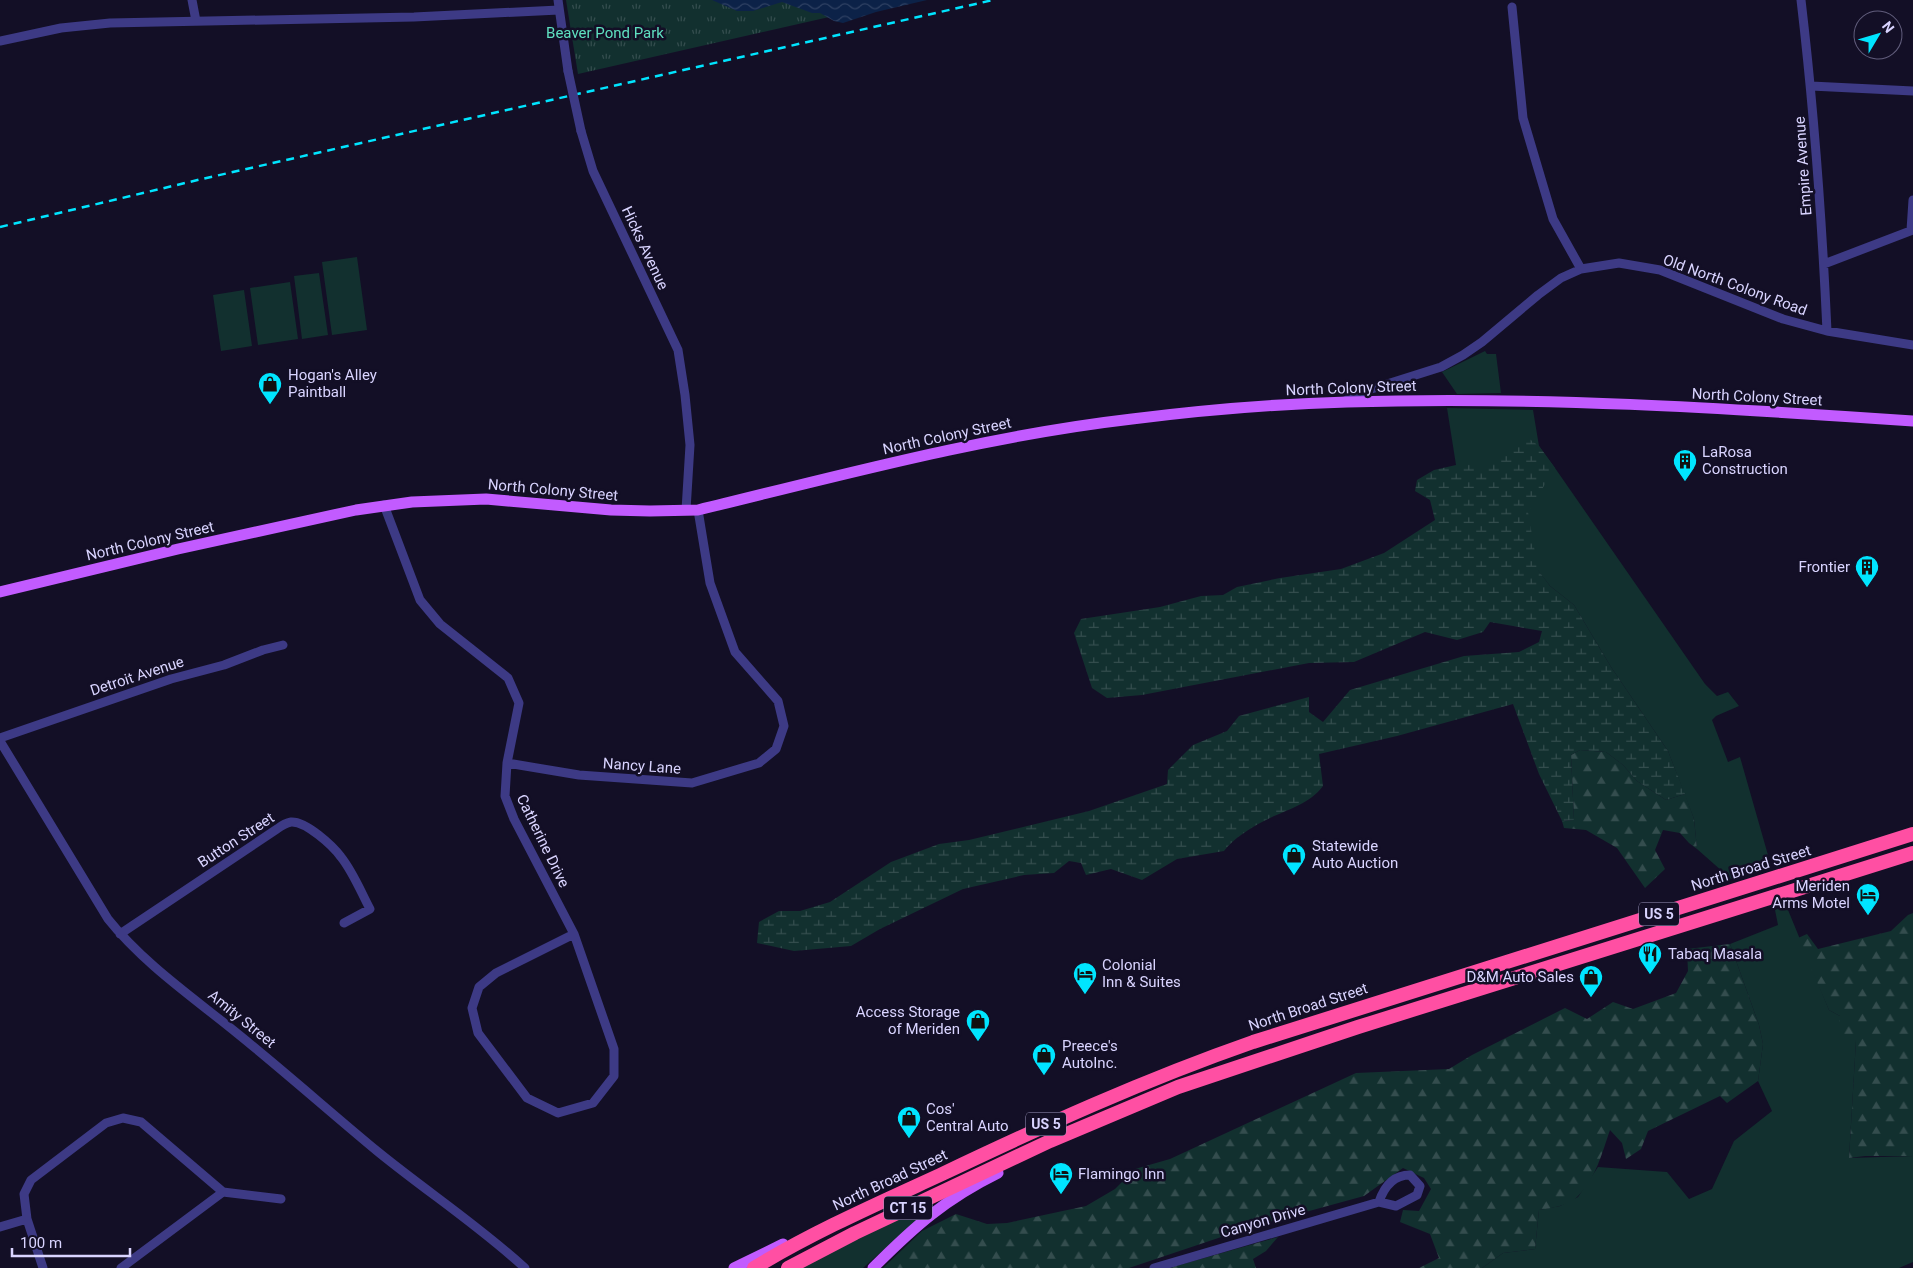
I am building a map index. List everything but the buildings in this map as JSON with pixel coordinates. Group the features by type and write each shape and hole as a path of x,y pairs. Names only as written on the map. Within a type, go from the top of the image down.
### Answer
{"highway":[{"name":"North Broad Street","path":"809,1238 1080,1108 1169,1071 1322,1020 1913,834"},
{"name":"US 5","path":"1029,1151 1083,1126 1178,1087 1328,1037 1913,853"},
{"path":"1322,1020 1328,1037"},
{"name":"CT 15","path":"788,1268 1029,1151"},
{"path":"754,1268 809,1238"}],"main road":[{"name":"North Colony Street","path":"0,592 178,548 384,505 438,500 486,499 650,512 698,510 992,440 1130,419 1266,406 1345,402 1444,401 1591,403 1913,421"},
{"name":"US 5","path":"873,1268 941,1205 1008,1168 1029,1151"},
{"name":"North Broad Street","path":"734,1268 788,1242 809,1238"}],"street":[{"path":"192,0 196,21"},
{"name":"Hicks Avenue","path":"558,0 568,71 581,130 593,171 678,350 690,445 686,510"},
{"name":"Empire Avenue","path":"1801,0 1811,86 1827,331"},
{"path":"1512,7 1523,118 1553,219 1581,269"},
{"path":"0,40 78,25 110,22 414,17 559,10"},
{"path":"1811,86 1913,91"},
{"path":"1824,264 1912,230 1913,200"},
{"name":"Old North Colony Road","path":"1345,402 1365,391 1441,367 1463,355 1482,342 1545,289 1561,278 1581,269 1618,263 1660,270 1783,319 1827,331 1913,345"},
{"name":"Catherine Drive","path":"384,505 413,586 424,606 440,624 508,678 519,703 507,763 505,796 514,819 574,934 614,1049 614,1076 593,1103 558,1113 527,1098 478,1034 472,1008 478,987 496,973 574,934"},
{"name":"Nancy Lane","path":"507,763 579,776 692,783 759,763 776,749 784,726 778,702 735,652 710,583 698,510"},
{"name":"Detroit Avenue","path":"0,740 171,679 224,665 263,650 283,645"},
{"name":"Amity Street","path":"0,740 108,919 120,934 166,975 285,1072 376,1150 474,1224 525,1268"},
{"name":"Button Street","path":"120,934 276,829 290,822 302,825 334,849 348,868 370,909 344,923"},
{"path":"43,1268 27,1219 24,1194 31,1180 106,1123 123,1118 142,1122 223,1192 281,1199"},
{"name":"Canyon Drive","path":"1154,1268 1379,1202 1396,1206 1417,1195 1420,1186 1410,1175 1402,1175 1384,1189 1379,1202"},
{"path":"121,1268 223,1192"},
{"path":"0,1227 27,1219"}],"green space":[{"name":"Beaver Pond Park","path":"566,0 904,0 578,74"},
{"path":"357,257 367,330 332,335 322,262"},
{"path":"319,273 328,335 302,339 294,276"},
{"path":"290,282 298,339 258,345 250,288"},
{"path":"244,290 252,346 221,351 213,295"},
{"path":"1485,351 1487,354 1496,354 1501,393 1457,394 1442,372"},
{"path":"1447,408 1533,410 1539,446 1705,684 1717,696 1728,692 1739,706 1716,716 1712,720 1728,762 1740,757 1772,869 1731,879 1697,849 1694,819 1668,751 1611,667 1574,605 1550,586 1456,465"},
{"path":"1528,438 1539,446 1555,468 1528,512 1538,570 1550,586 1574,605 1611,667 1668,751 1685,794 1666,800 1637,781 1623,765 1606,752 1580,750 1571,755 1574,820 1562,821 1539,774 1513,704 1397,736 1319,754 1323,786 1304,803 1253,827 1237,838 1224,851 1177,859 1142,880 1111,869 1086,875 1081,863 1069,861 1054,873 1024,875 963,889 880,929 851,946 794,951 757,943 759,922 779,911 800,911 830,902 891,862 939,844 969,840 1089,811 1167,784 1168,770 1193,745 1227,731 1239,716 1309,697 1309,712 1323,722 1350,690 1464,656 1519,652 1539,642 1542,631 1490,622 1483,632 1457,640 1425,632 1354,662 1309,663 1142,695 1107,698 1092,688 1074,633 1081,619 1160,607 1201,596 1223,595 1237,587 1280,578 1341,569 1384,553 1435,520 1430,500 1415,491 1417,480 1434,470 1456,465 1492,464 1515,450"},
{"path":"1580,750 1606,752 1623,765 1637,781 1666,800 1685,794 1694,819 1697,849 1680,833 1663,830 1655,850 1665,869 1645,888 1617,848 1586,830 1564,828 1562,821 1574,820 1571,755"},
{"path":"1786,905 1829,1010 1840,1016 1856,1041 1849,1158 1913,1156 1913,1262 1899,1268 1482,1268 1503,1253 1535,1249 1539,1210 1560,1206 1578,1197 1598,1167 1667,1172 1689,1199 1712,1189 1734,1141 1772,1111 1758,1081 1763,1044 1759,1025 1730,944 1778,925 1775,910"},
{"path":"1913,913 1913,1156 1849,1158 1856,1041 1837,1034 1840,1016 1829,1010 1798,938 1807,934 1818,949 1891,931 1908,915"},
{"path":"1730,944 1759,1025 1763,1044 1758,1081 1727,1103 1720,1096 1648,1131 1641,1149 1626,1159 1622,1143 1610,1130 1594,1173 1578,1196 1565,1204 1539,1210 1535,1249 1503,1253 1482,1268 1419,1268 1439,1258 1430,1234 1400,1222 1403,1210 1419,1211 1431,1189 1424,1178 1403,1168 1364,1196 1254,1226 1129,1268 883,1268 922,1231 956,1214 987,1224 1007,1223 1086,1206 1115,1189 1135,1169 1170,1159 1356,1073 1449,1069 1472,1055 1565,1008 1587,1019 1613,1002 1633,1009 1676,993 1688,971 1687,949"},
{"path":"922,1209 926,1212 863,1268 802,1268 868,1233"},
{"path":"1278,1237 1266,1251 1253,1259 1256,1268 1169,1268"}],"water":[{"path":"712,0 927,0 876,12 843,23 834,21 820,13 812,13 782,2 753,11 737,11"}],"railway":[{"path":"0,227 202,179 993,0"}],"place":[{"name":"Hogan's Alley Paintball","path":"270,405"},
{"name":"LaRosa Construction","path":"1685,482"},
{"name":"Frontier","path":"1867,588"},
{"name":"Statewide Auto Auction","path":"1294,876"},
{"name":"Meriden Arms Motel","path":"1868,916"},
{"name":"Tabaq Masala","path":"1650,975"},
{"name":"Colonial Inn & Suites","path":"1085,995"},
{"name":"D&M Auto Sales","path":"1591,998"},
{"name":"Access Storage of Meriden","path":"978,1042"},
{"name":"Preece's AutoInc.","path":"1044,1076"},
{"name":"Cos' Central Auto","path":"909,1139"},
{"name":"Flamingo Inn","path":"1061,1195"}]}
